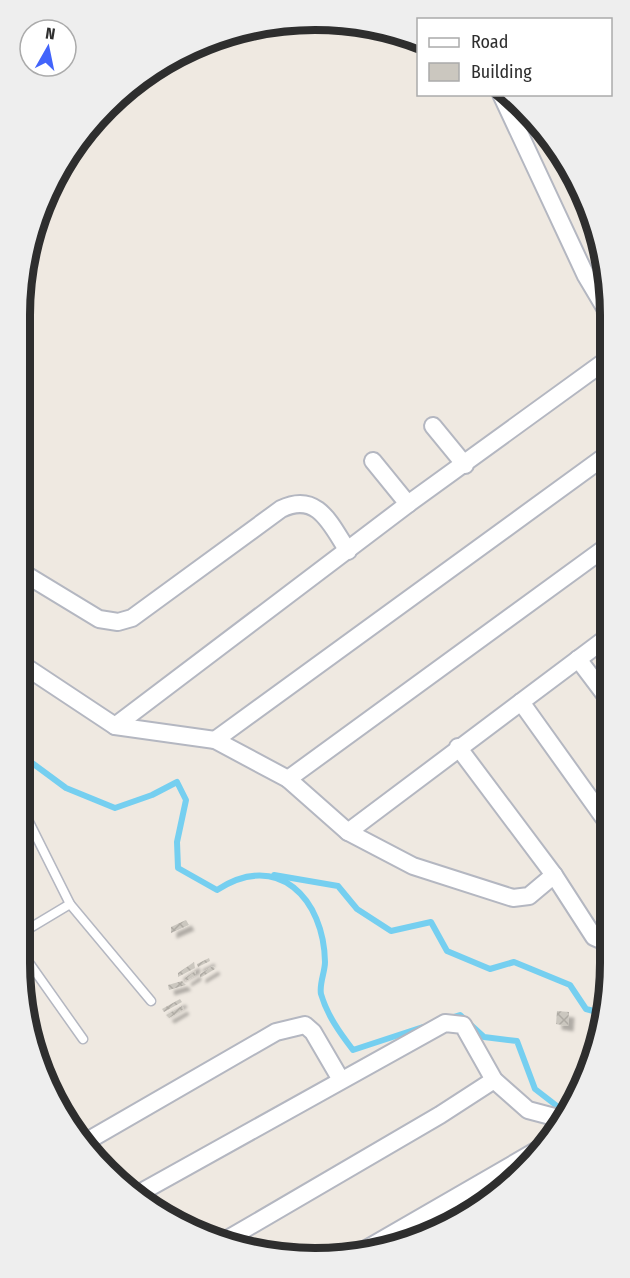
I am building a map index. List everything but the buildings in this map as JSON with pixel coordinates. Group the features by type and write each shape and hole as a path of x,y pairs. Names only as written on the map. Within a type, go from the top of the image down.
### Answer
{"street":[{"path":"505,103 586,276 599,298"},
{"path":"115,726 408,504 465,465 600,365"},
{"path":"433,426 465,465"},
{"path":"373,461 408,504"},
{"path":"215,740 600,461"},
{"path":"30,577 99,619 118,622 132,618 281,509 295,502 310,505 324,514 348,551"},
{"path":"288,779 600,552"},
{"path":"348,831 600,643"},
{"path":"579,659 600,688"},
{"path":"30,670 115,726 215,740 288,779 348,831 414,866 513,898 529,896 554,875"},
{"path":"521,702 600,812"},
{"path":"458,747 554,875 594,937 600,940"},
{"path":"144,1191 445,1023 453,1022 463,1025 494,1080 528,1110 555,1117"},
{"path":"91,1139 276,1032 290,1028 305,1025 313,1032 342,1080"},
{"path":"233,1236 440,1115 494,1080"},
{"path":"382,1240 522,1159"}],"lane":[{"path":"30,824 70,904 152,1001"},
{"path":"30,928 70,904"},
{"path":"30,964 83,1038"}],"waterway":[{"path":"30,761 66,788 115,808 152,795 177,782 186,800 177,842 178,868 217,890 239,879 259,876 278,879 294,887 306,901 323,939 325,962 321,994 334,1023 353,1050 423,1027"},
{"path":"274,875 338,886 357,909 391,931 431,922 447,951 490,969 514,962 570,985 586,1009 596,1012"},
{"path":"450,1018 460,1015 484,1037 517,1041 535,1089 560,1109"}]}
